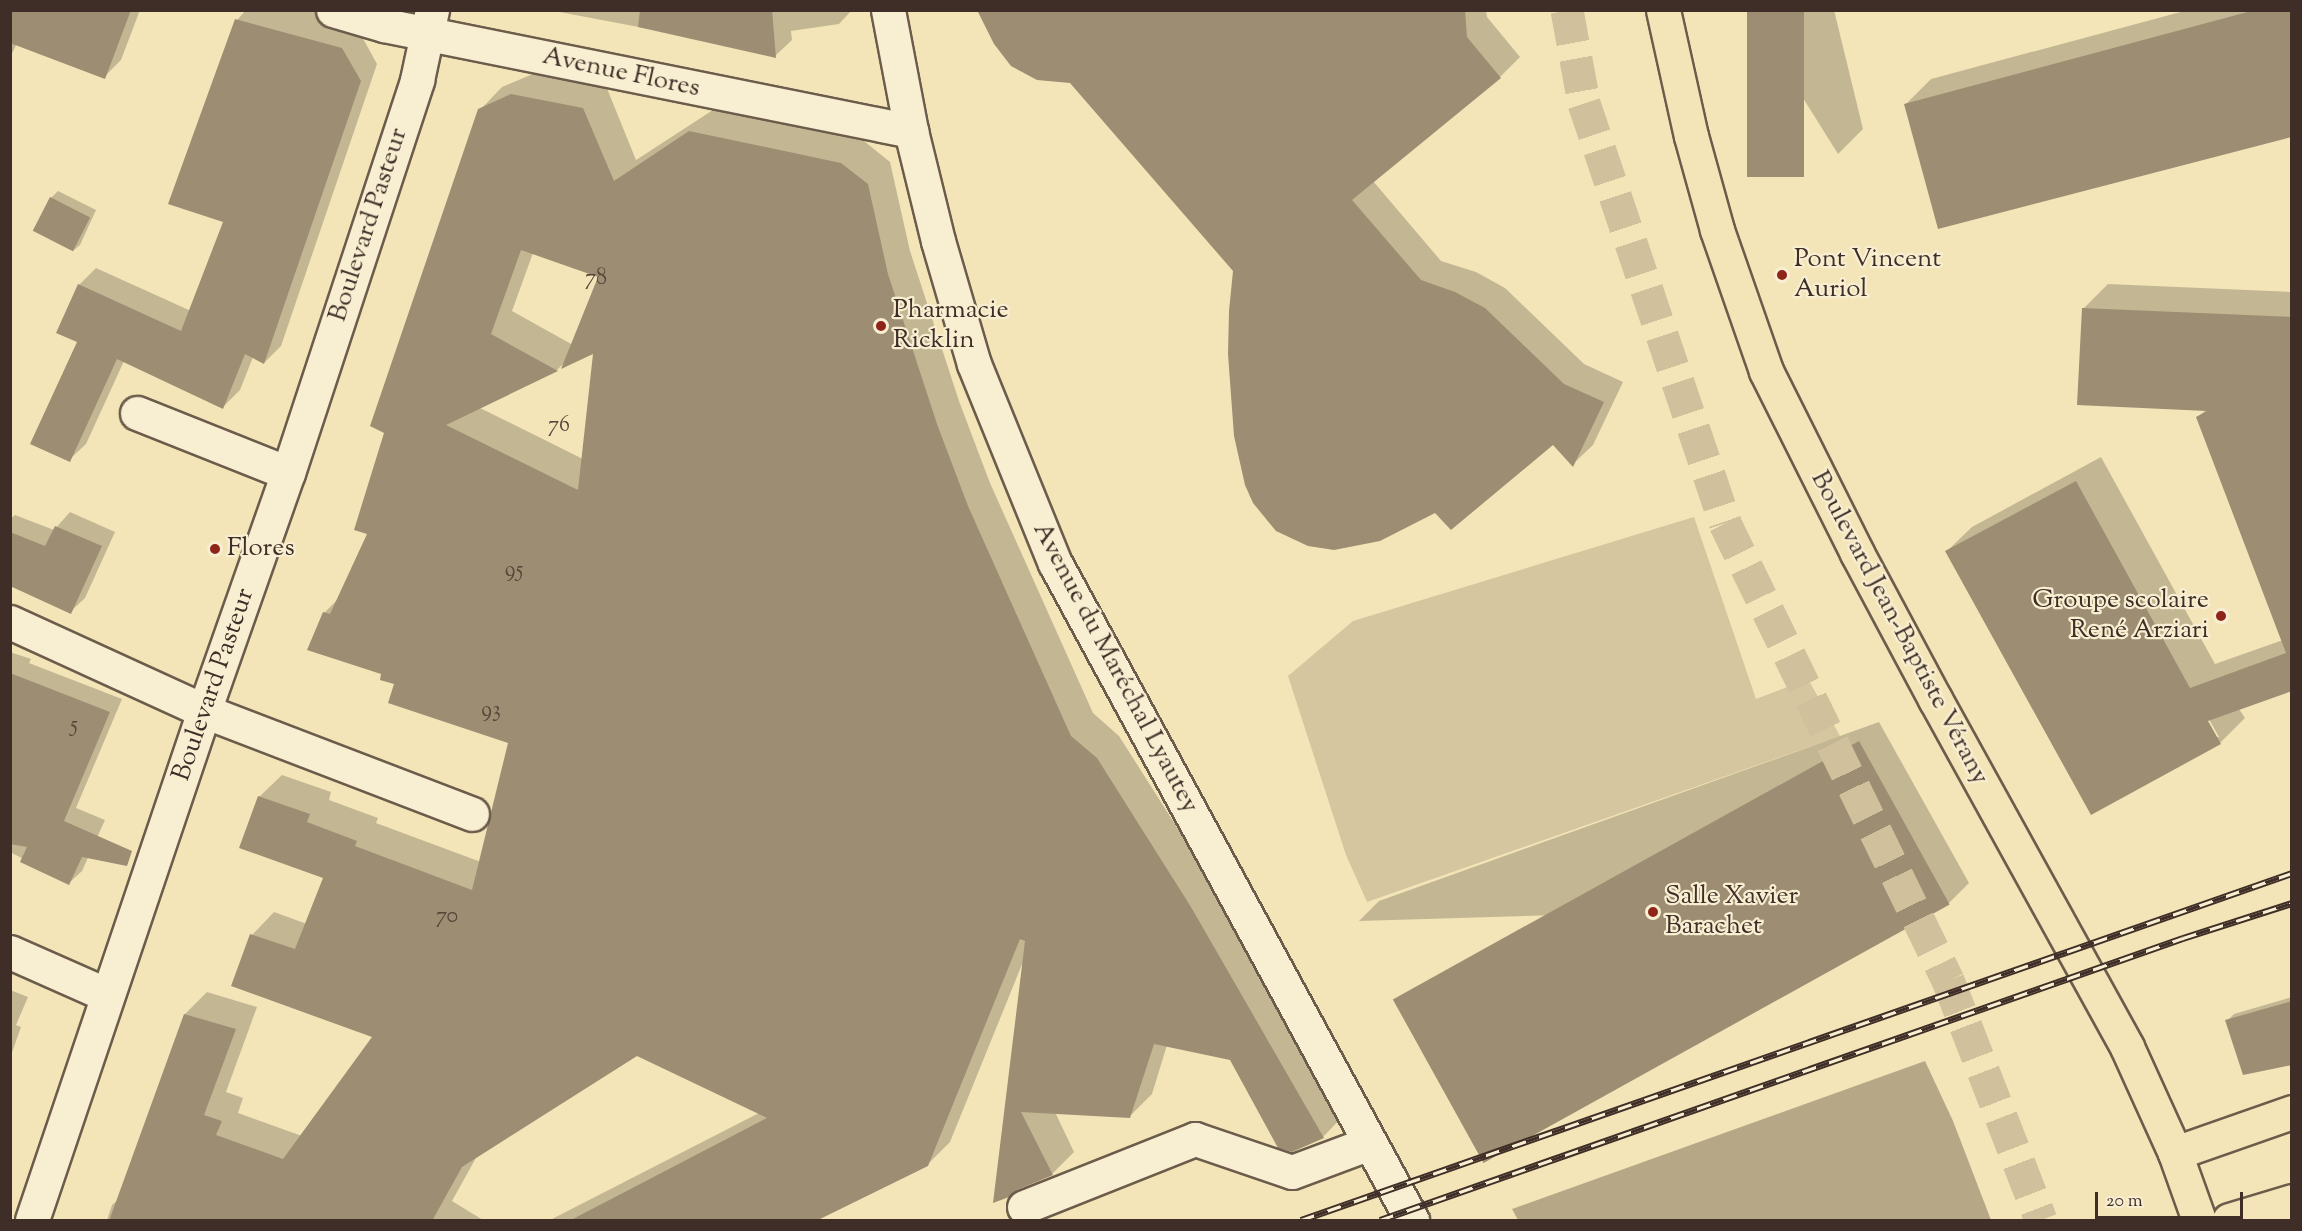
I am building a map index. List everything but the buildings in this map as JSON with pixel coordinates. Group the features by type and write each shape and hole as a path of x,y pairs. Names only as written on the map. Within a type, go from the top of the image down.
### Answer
{"main road":[{"name":"Boulevard Jean-Baptiste Vérany","path":"1664,10 1691,136 1708,199 1766,371 1857,553 2127,1047 2175,1153 2199,1221"},
{"path":"2175,1153 2292,1112"},
{"path":"2229,1221 2292,1201"}],"street":[{"name":"Avenue Flores","path":"333,10 430,22 911,131"},
{"name":"Avenue du Maréchal Lyautey","path":"888,10 911,131 938,241 974,364 1055,563 1413,1221"},
{"name":"Boulevard Pasteur","path":"32,1221 106,995 288,473 417,80 430,22"},
{"path":"137,413 288,473"},
{"path":"10,622 204,711 472,814"},
{"path":"10,952 106,995"},
{"path":"1024,1207 1195,1139 1292,1172 1370,1143"}],"shaded area":[{"path":"1694,517 1756,699 1808,679 1840,736 1367,902 1346,855 1288,676 1353,621"},
{"path":"1925,1061 1953,1121 1991,1220 1518,1220 1512,1209"}],"tunnel":[{"path":"1567,10 1584,103 1725,523 1948,980 2041,1220"}],"railway":[{"path":"1301,1220 2292,873"},
{"path":"1380,1220 2183,938 2292,903"}],"place":[{"name":"Pont Vincent Auriol","path":"1782,275"},
{"name":"Pharmacie Ricklin","path":"881,326"},
{"name":"Flores","path":"215,549"},
{"name":"Groupe scolaire René Arziari","path":"2221,616"},
{"name":"Salle Xavier Barachet","path":"1653,912"}]}
